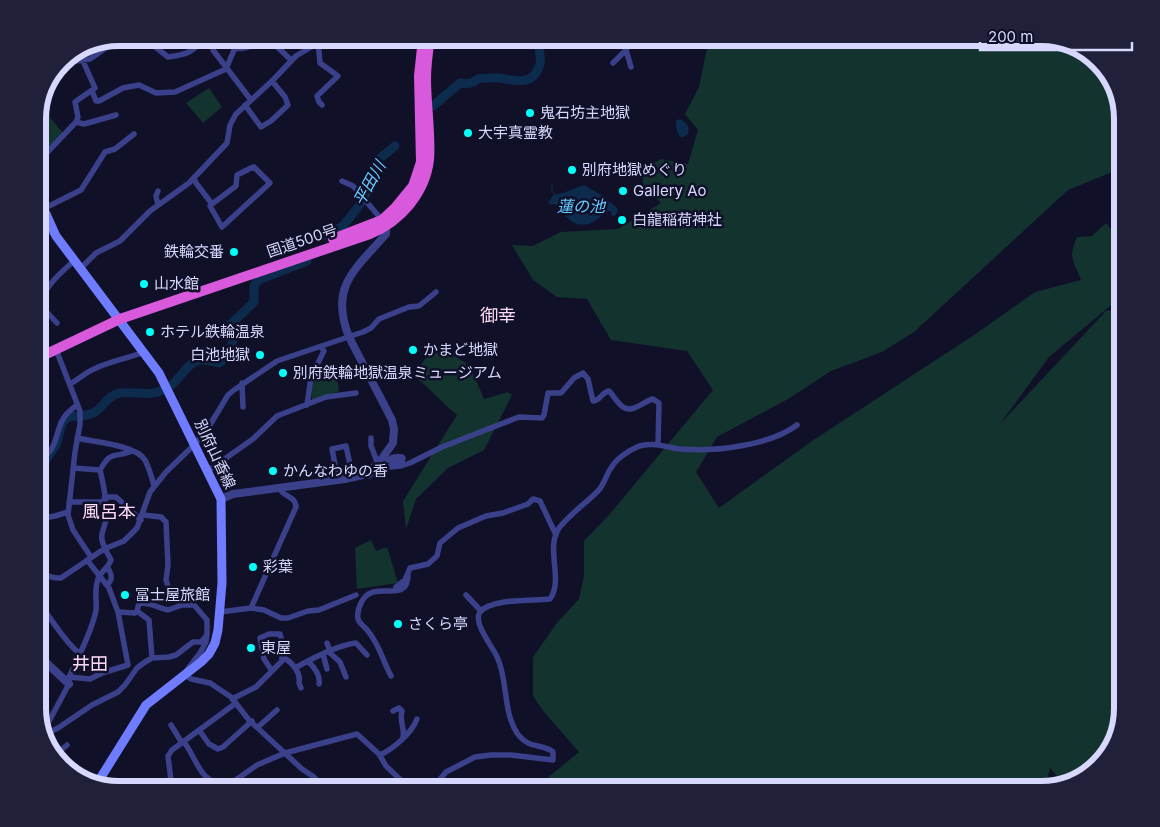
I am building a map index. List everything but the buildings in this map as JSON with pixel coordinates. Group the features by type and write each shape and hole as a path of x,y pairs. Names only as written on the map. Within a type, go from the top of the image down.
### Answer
{"highway":[{"name":"国道500号","path":"385,227 395,208 409,191 421,162 419,76 422,46"},
{"name":"国道500号","path":"46,345 117,316 347,234 385,227 411,204 422,182 429,159 426,80 429,46"}],"main road":[{"name":"別府山香線","path":"46,215 56,236 160,373 209,470 221,499 222,583 215,643 209,654 186,675 146,705 100,778"}],"street":[{"path":"154,46 168,57 185,53 196,46"},
{"path":"213,46 213,50 226,69 251,100"},
{"path":"92,91 96,101 123,88 139,85 156,93 175,92 226,69 234,50 237,48 245,49 251,46"},
{"path":"276,46 291,60"},
{"path":"81,268 96,253 120,241 158,205 189,183 227,143 230,125 236,114 272,81 291,60 312,46"},
{"path":"318,46 320,63 338,76 318,96 319,102 322,105"},
{"path":"613,63 628,46"},
{"path":"77,61 83,61 106,48"},
{"path":"626,50 631,67"},
{"path":"92,52 94,56"},
{"path":"46,154 76,122 78,117 75,102 95,88 83,61"},
{"path":"246,105 261,126 276,117 288,105 285,97 272,81"},
{"path":"76,122 84,124 116,115"},
{"path":"46,208 81,190 105,152 115,149 134,134"},
{"path":"194,177 212,204 210,206 222,227 270,183 253,167 238,176 236,186 212,204"},
{"path":"221,499 233,494 353,478 362,475 378,464 392,443 394,429 392,420 349,337 341,314 342,294 351,275 385,227 353,186 342,181"},
{"path":"158,191 156,196 158,205"},
{"path":"46,228 56,236"},
{"path":"46,290 54,278 74,260"},
{"path":"46,575 61,578 104,549 124,541 137,528 154,486 196,444 211,425 230,392 242,383 271,364 349,337 371,328 379,319 409,307 419,306 436,292"},
{"path":"46,311 57,323"},
{"path":"306,405 311,377 324,351 321,346"},
{"path":"46,348 56,352 80,411 68,512 73,530 98,576 107,585 118,612 128,665 90,679 69,680 46,662"},
{"path":"70,384 96,368 144,352"},
{"path":"362,475 368,476 390,457 402,457 402,461 392,463 390,467 400,466 442,447 519,417 542,418 548,393 561,393 579,374 583,373 588,379 593,401 598,400 609,391 627,409 653,399 659,402 658,445"},
{"path":"242,383 243,406"},
{"path":"209,470 253,439 277,416 326,397 356,393"},
{"path":"46,455 55,442 64,416 77,405"},
{"path":"439,781 446,772 475,757 511,755 553,760 553,752 549,748 537,747 526,742 517,733 509,713 499,661 478,622 478,614 481,610 495,604 550,599 555,586 554,548 558,530 599,490 615,462 639,446 658,445 677,448 716,449 759,442 790,430 797,425"},
{"path":"78,438 118,445 141,455 145,460 154,486"},
{"path":"371,438 371,446 378,464"},
{"path":"338,480 332,449 346,446 353,478"},
{"path":"47,719 69,680 93,623 96,610 95,588 98,576 108,568 111,560 104,549 101,536 106,520 105,497 100,470 106,459 115,455 132,452"},
{"path":"73,468 100,470"},
{"path":"251,608 296,507 294,499 282,493 279,488"},
{"path":"105,497 116,496 142,518 161,517 166,522 168,565 166,580 170,592 182,605"},
{"path":"69,502 103,502 105,497"},
{"path":"396,587 405,580 410,568 428,564 437,556 440,543 458,528 486,516 503,513 528,504 533,499 540,501 556,535"},
{"path":"46,518 68,512"},
{"path":"107,585 111,581 112,575 108,568"},
{"path":"391,676 375,641 358,620 358,610 361,602 372,592 381,590 394,592 403,589 408,582 408,574"},
{"path":"220,612 251,608 264,610 281,618 288,618 308,611 319,610 356,595"},
{"path":"466,595 481,610"},
{"path":"137,611 139,603 145,602 168,610 182,605 194,605 207,620 207,635 206,642 187,670 186,675 191,680 210,683 234,701 252,722 317,781"},
{"path":"118,612 135,613 137,611"},
{"path":"137,611 149,620 152,658"},
{"path":"46,612 70,646 80,654"},
{"path":"272,670 264,659 260,638 269,634 280,634 282,660"},
{"path":"51,731 92,705 118,692 125,686 137,668 152,658 176,655 193,642 201,642 207,635"},
{"path":"327,643 328,669"},
{"path":"295,668 348,644 356,643 367,655"},
{"path":"327,652 340,662 346,678"},
{"path":"171,781 168,756 234,701 256,687 285,658 295,668 300,678 301,688"},
{"path":"308,661 319,677 319,684"},
{"path":"393,711 398,708 402,711 400,717 404,732 403,737"},
{"path":"258,727 277,710"},
{"path":"380,755 393,748 412,729 417,719"},
{"path":"199,730 209,744 218,749 252,722"},
{"path":"171,725 200,770 210,781"},
{"path":"234,781 257,765 285,753 357,734 380,755 386,766 402,781"},
{"path":"60,751 66,745"}],"green space":[{"path":"708,46 1040,46 1064,50 1085,61 1099,75 1106,87 1110,96 1114,120 1114,171 1068,190 914,332 882,352 831,371 788,399 717,437 696,472 719,508 812,441 974,335 1035,292 1081,280 1072,255 1077,237 1092,236 1106,223 1114,232 1114,303 1049,357 1000,424 1106,311 1114,310 1114,707 1110,731 1104,744 1089,763 1073,773 1059,778 1050,768 1047,780 1040,781 544,781 579,752 544,712 533,696 533,657 557,623 579,599 584,576 584,541 609,515 713,390 687,351 611,340 587,299 557,297 533,280 512,245 533,246 561,232 618,229 661,203 643,187 643,169 661,159 688,164 698,130 685,114 699,87"},
{"path":"209,88 222,107 203,123 186,103"},
{"path":"46,113 64,134 46,150"},
{"path":"436,345 466,363 484,399 508,392 512,395 484,450 448,468 416,499 406,529 403,501 457,415 413,375"},
{"path":"331,368 337,378 339,391 312,402 314,377 318,369 325,370"},
{"path":"371,540 376,551 387,547 398,583 357,589 355,548"}],"water":[{"path":"680,119 689,129 688,134 682,138 676,128 676,121"},
{"name":"蓮の池","path":"584,185 603,196 617,208 618,211 614,217 611,211 608,211 586,225 580,225 565,216 557,205 548,204 553,195"}],"waterway":[{"name":"平田川","path":"433,106 460,83 470,83 484,78 519,81 531,78 536,73 540,64 538,46"},
{"name":"平田川","path":"321,237 343,226 359,206 367,192 375,165 379,159 395,146"},
{"path":"552,184 552,191 555,195"},
{"name":"平田川","path":"168,388 194,362 200,360 219,363 226,358 231,349 233,337 227,332 230,325 254,302 254,286 258,280 307,261"},
{"name":"平田川","path":"46,460 56,445 62,423 68,417 92,414 116,394 152,393 163,390"}],"place":[{"name":"鬼石坊主地獄","path":"530,113"},
{"name":"大宇真霊教","path":"468,133"},
{"name":"別府地獄めぐり","path":"572,170"},
{"name":"Gallery Ao","path":"623,191"},
{"name":"白龍稲荷神社","path":"622,220"},
{"name":"鉄輪交番","path":"234,252"},
{"name":"山水館","path":"144,284"},
{"name":"ホテル鉄輪温泉","path":"150,332"},
{"name":"かまど地獄","path":"413,350"},
{"name":"白池地獄","path":"260,355"},
{"name":"別府鉄輪地獄温泉ミュージアム","path":"283,373"},
{"name":"かんなわゆの香","path":"273,471"},
{"name":"彩葉","path":"253,567"},
{"name":"冨士屋旅館","path":"125,595"},
{"name":"さくら亭","path":"398,624"},
{"name":"東屋","path":"251,648"}],"district":[{"name":"御幸","path":"498,316"},
{"name":"風呂本","path":"109,512"},
{"name":"井田","path":"90,664"}]}
